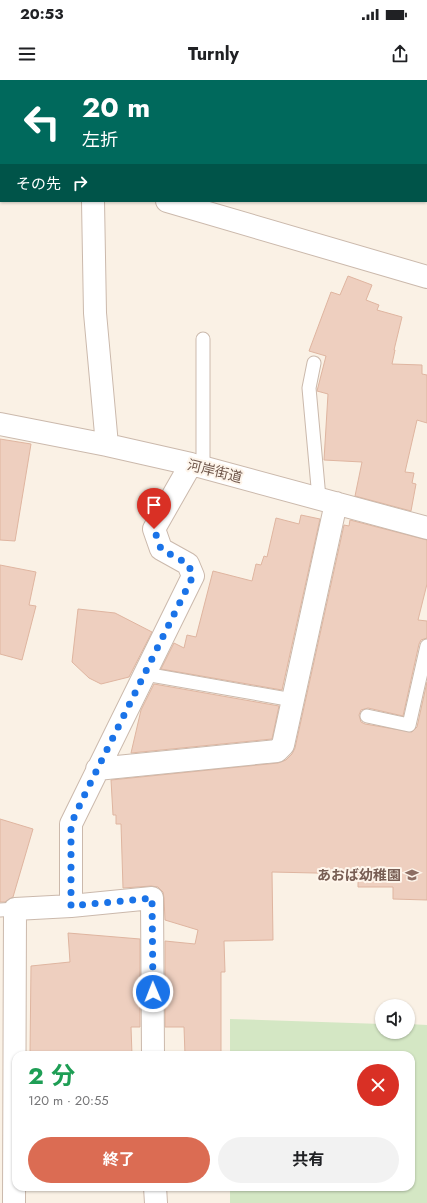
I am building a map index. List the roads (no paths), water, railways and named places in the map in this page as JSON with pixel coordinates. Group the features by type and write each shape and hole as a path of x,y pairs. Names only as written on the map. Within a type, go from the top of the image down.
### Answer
{"street":[{"path":"93,202 95,313 107,445"},
{"path":"170,202 427,277"},
{"name":"河岸街道","path":"0,424 107,445 197,466 427,528"},
{"path":"71,906 71,824 193,576 188,564 161,549 154,529 197,466"},
{"path":"97,769 277,751 283,745 293,700 327,501"},
{"path":"12,1146 8,1032 7,910 71,906 152,898 153,1051"},
{"path":"14,1191 14,1203"},
{"path":"155,1191 156,1203"}],"lane":[{"path":"197,466 203,339"},
{"path":"314,363 309,388 327,501"},
{"path":"367,716 409,725 427,646"},
{"path":"145,674 293,700"}],"place":[{"name":"あおば幼稚園","path":"412,875"}]}
